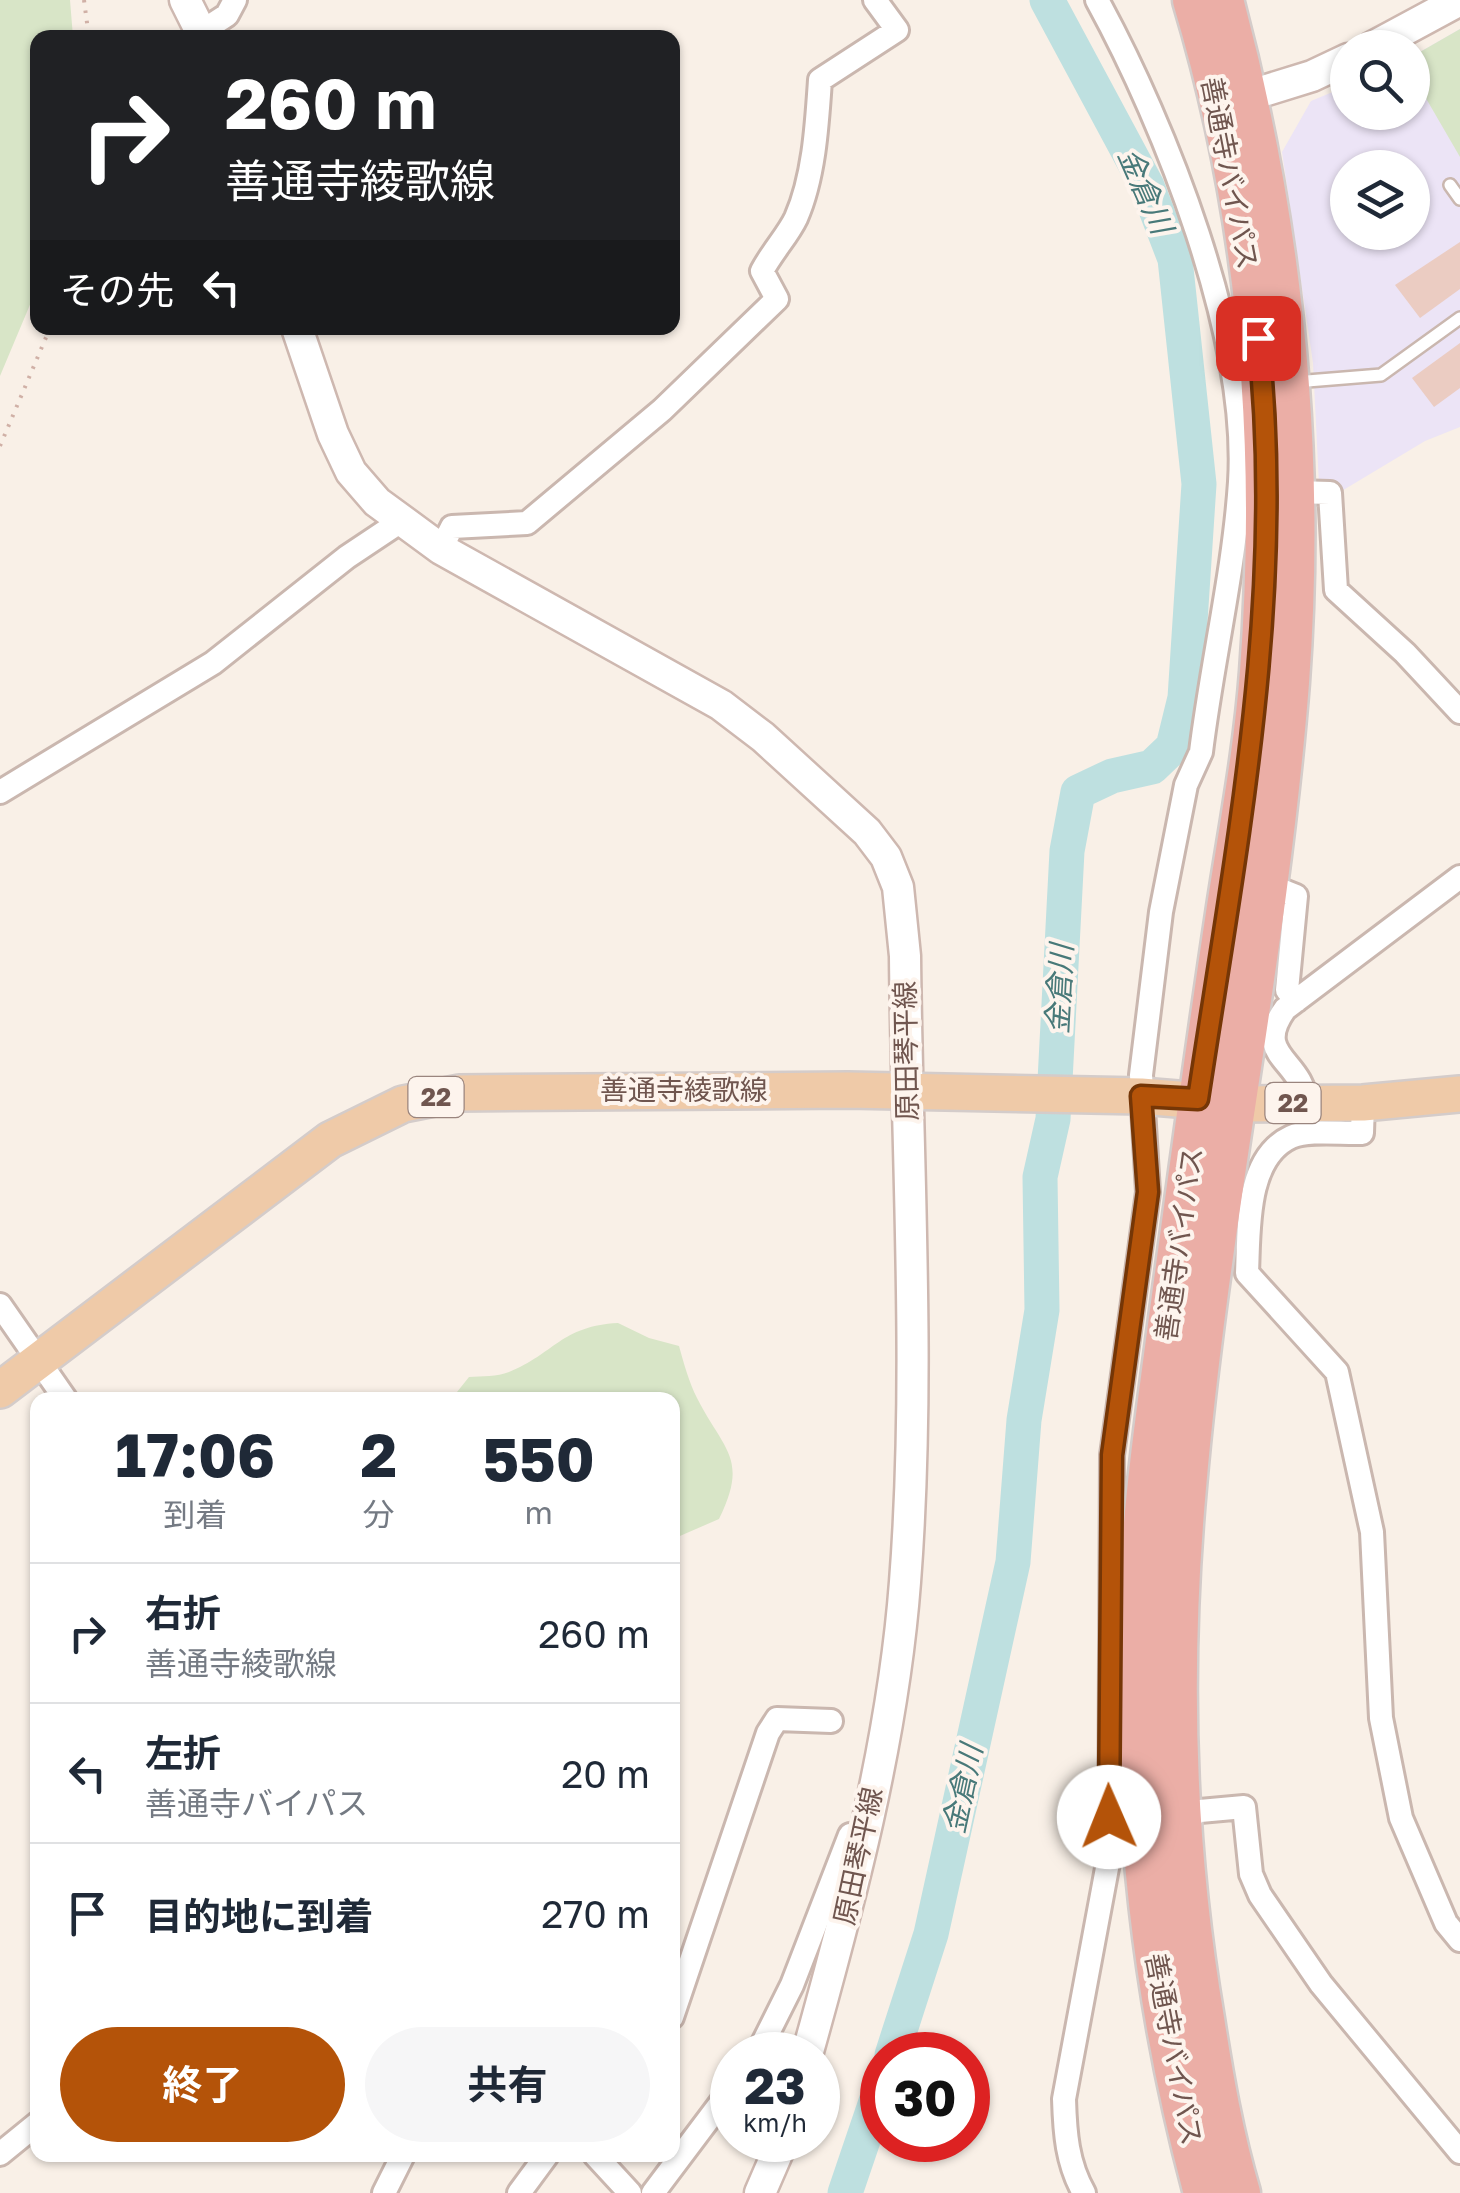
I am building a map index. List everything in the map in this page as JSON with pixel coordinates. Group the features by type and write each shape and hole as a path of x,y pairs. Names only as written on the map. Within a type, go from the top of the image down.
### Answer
{"highway":[{"name":"善通寺バイパス","path":"1193,0 1234,101 1282,286 1295,492 1289,682 1238,1104 1185,1490 1176,1666 1180,1820 1200,2000 1222,2121 1240,2193"},
{"name":"善通寺バイパス","path":"1204,2193 1150,1931 1126,1845 1138,1724 1140,1567 1198,1099 1260,677 1266,564 1262,373 1223,0"}],"main road":[{"path":"185,0 200,30"},
{"path":"1404,30 1460,0"},
{"path":"1234,101 1330,66"},
{"name":"原田琴平線","path":"299,335 332,434 350,472 402,521 442,549 720,706 764,737 867,832 886,857 902,912 911,1422 905,1584 872,1792 850,1901 813,2032"},
{"name":"善通寺綾歌線","path":"0,1390 330,1140 403,1104 459,1092 906,1092 1133,1096 1238,1104 1363,1103 1460,1094"},
{"path":"760,2193 773,2162"}],"street":[{"path":"208,30 227,15 235,0"},
{"path":"442,549 452,527 528,523 662,410 747,323 777,299 762,270 779,238 793,224 804,198 820,80 897,30 875,0"},
{"path":"1084,2193 1073,2174 1065,2136 1064,2099 1126,1845 1107,1713 1112,1455 1148,1192 1133,1096 1186,784 1201,752 1240,482 1236,387 1222,326 1178,178 1132,64 1098,0"},
{"path":"1295,492 1330,493 1336,590 1405,653 1460,712"},
{"path":"0,792 213,663 347,557 402,521"},
{"path":"1306,1104 1300,1082 1272,1042 1272,1028 1296,1001 1460,877"},
{"path":"1266,884 1296,896 1287,990 1296,1001"},
{"path":"1363,1103 1362,1133 1293,1136 1266,1157 1250,1214 1247,1273 1337,1372 1372,1532 1380,1718 1401,1818 1446,1923 1460,1940"},
{"path":"0,1305 61,1392"},
{"path":"680,1993 768,1733 777,1719 832,1721"},
{"path":"767,2032 841,1868 856,1811 872,1792"},
{"path":"1126,1845 1200,1811 1244,1807 1251,1874 1260,1894 1321,1984 1460,2152"},
{"path":"680,2156 710,2117"},
{"path":"0,2154 30,2130"},
{"path":"384,2193 399,2162"},
{"path":"519,2193 542,2162"},
{"path":"602,2162 630,2193"},
{"path":"652,2193 676,2162"}],"lane":[{"path":"1450,185 1460,200"},
{"path":"1290,382 1381,376 1460,318"}],"path":[{"path":"84,0 88,30"},
{"path":"0,446 47,335"}],"shaded area":[{"path":"1460,29 1460,427 1425,441 1335,495 1319,485 1313,363 1282,152 1311,101 1330,93 1330,130 1430,130 1430,46"}],"green space":[{"path":"0,0 70,0 72,30 30,30 30,305 0,376"},
{"path":"1460,29 1460,157 1430,105 1430,46"},
{"path":"618,1323 649,1338 679,1346 694,1392 724,1443 732,1468 728,1498 719,1519 680,1536 680,1392 457,1392 469,1377 509,1372 570,1335"}],"building":[{"path":"1460,242 1460,289 1420,318 1395,285"},
{"path":"1460,343 1460,388 1434,407 1412,378"}],"waterway":[{"name":"金倉川","path":"899,2032 931,1934 1013,1562 1024,1420 1042,1310 1040,1177 1053,1119 1067,851 1078,792 1112,776 1152,767 1173,747 1185,698 1199,484 1175,259 1147,186 1047,0"},
{"name":"金倉川","path":"845,2193 860,2149"}],"route":[{"path":"1109,1817 1112,1455 1148,1192 1141,1096 1198,1099 1260,677 1267,491 1258,338"}]}
